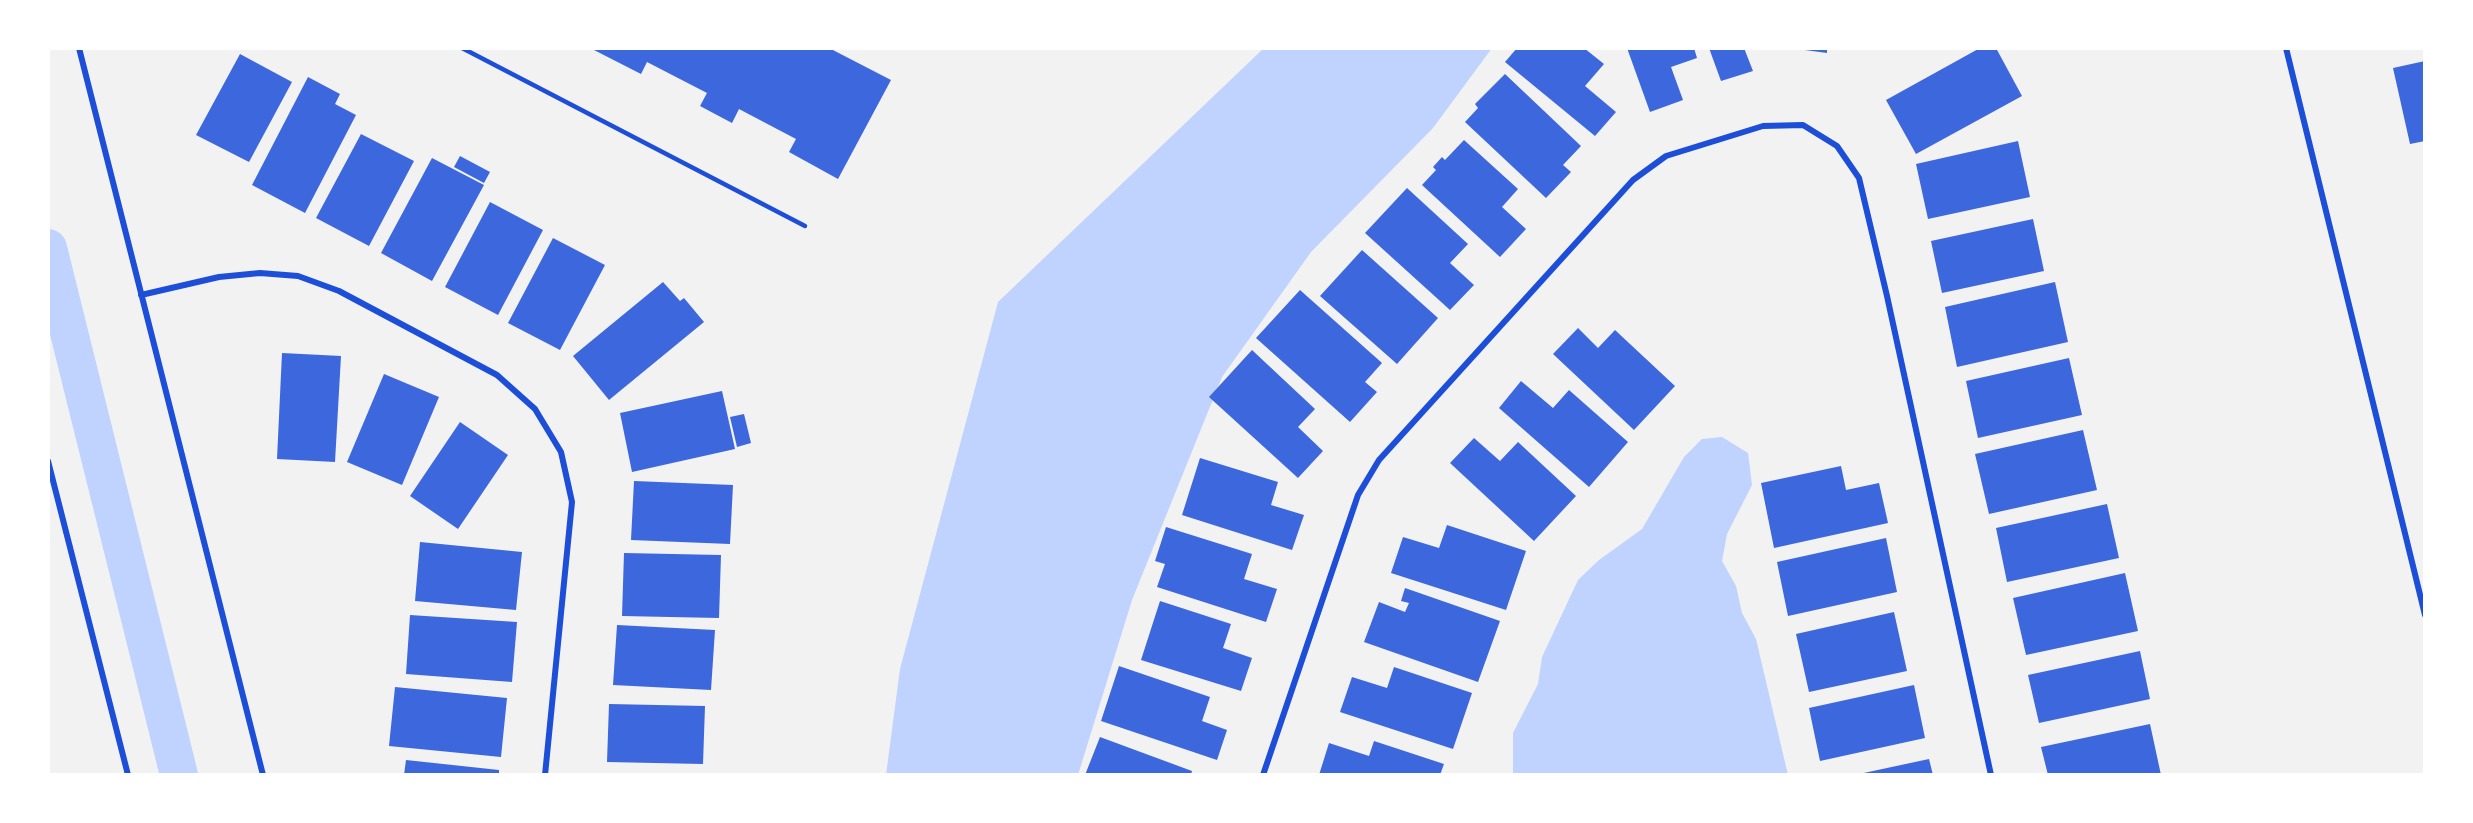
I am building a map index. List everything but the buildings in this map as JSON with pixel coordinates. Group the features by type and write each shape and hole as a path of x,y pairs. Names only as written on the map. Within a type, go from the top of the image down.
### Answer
{"street":[{"path":"79,48 263,775"},
{"path":"2286,48 2425,615"},
{"path":"1263,775 1358,495 1379,460 1534,292 1633,180 1666,156 1763,126 1803,125 1837,146 1859,178 1887,296 1991,775"},
{"path":"141,295 219,277 260,273 298,276 339,291 497,375 535,409 561,452 572,502 544,775"},
{"path":"48,461 128,775"}],"lane":[{"path":"462,48 805,226"}],"water":[{"path":"1264,48 1492,48 1433,128 1311,252 1222,377 1132,600 1078,775 886,775 900,669 998,302"},
{"path":"1722,437 1748,453 1752,485 1727,534 1722,561 1736,586 1742,613 1756,639 1788,775 1513,775 1513,733 1538,684 1542,657 1578,580 1599,560 1642,529 1684,457 1702,439"}],"waterway":[{"path":"48,248 179,775"}]}
